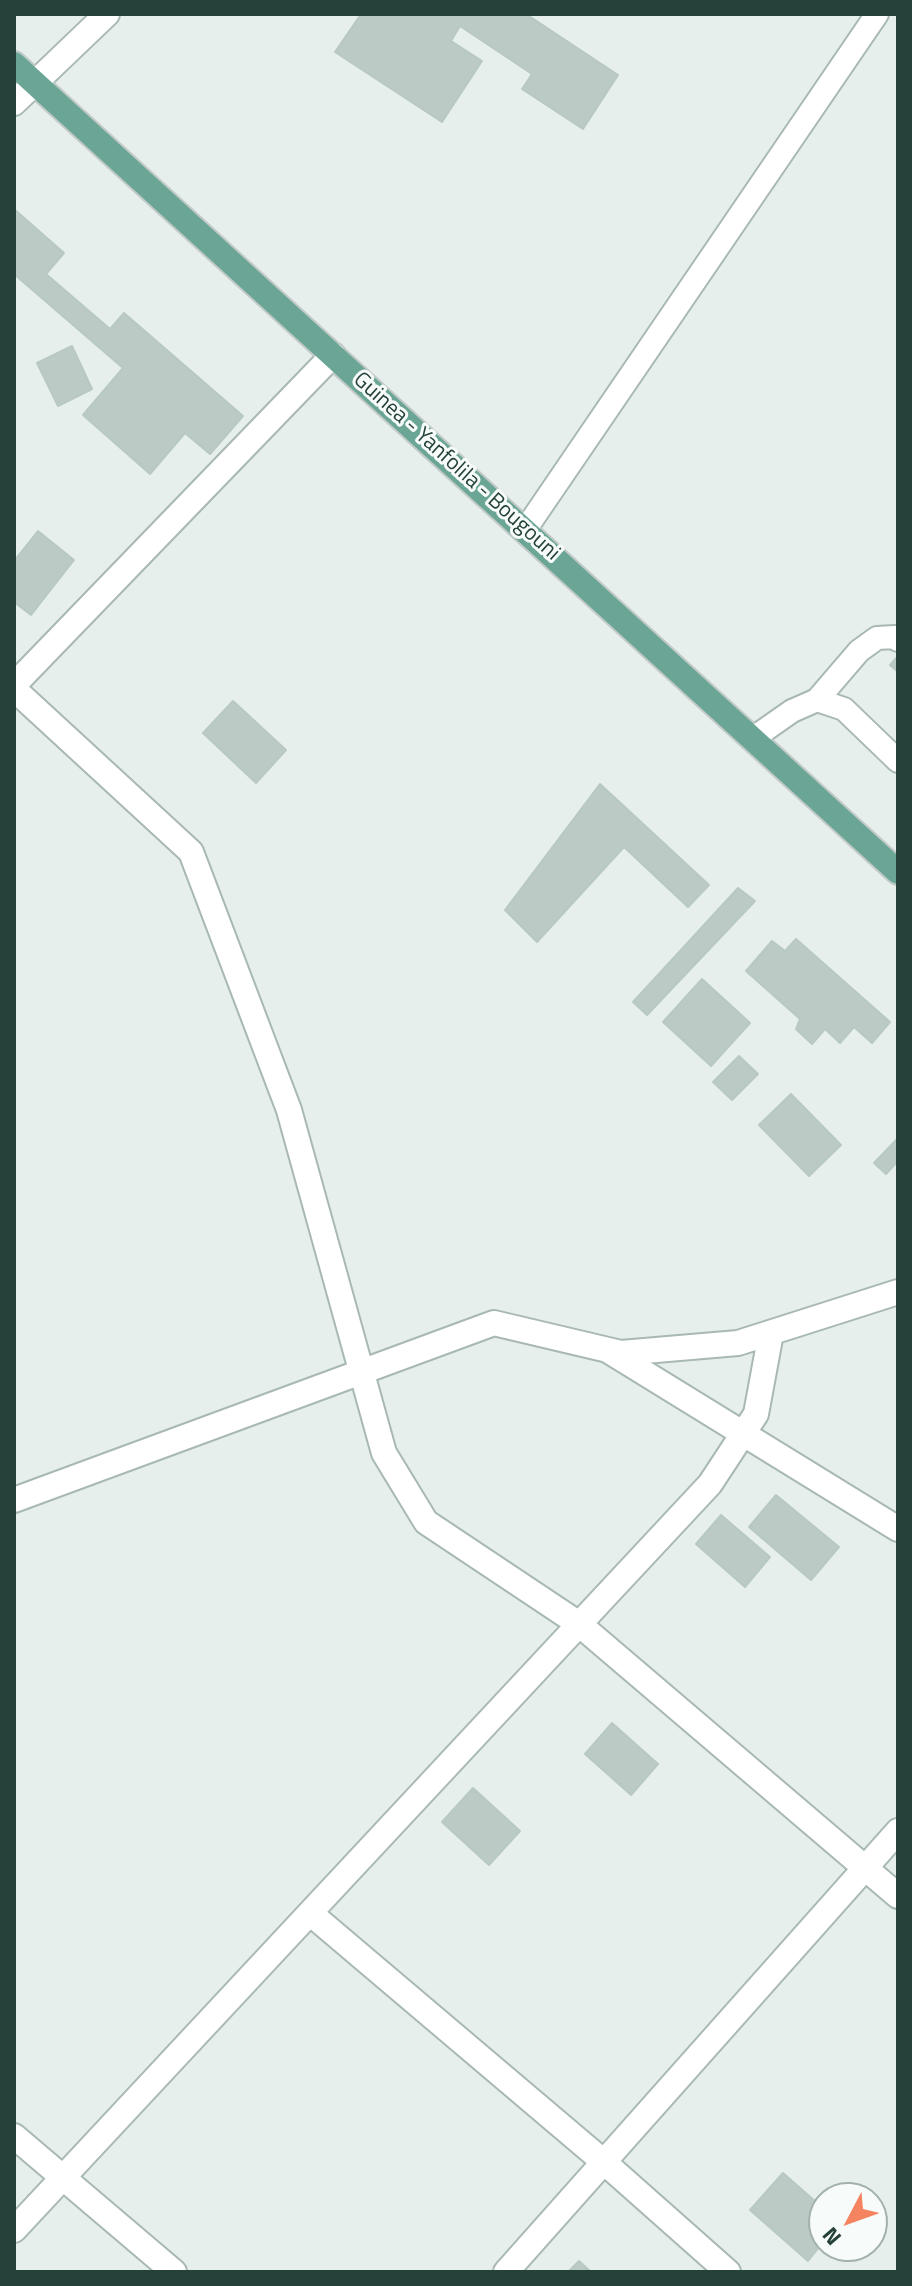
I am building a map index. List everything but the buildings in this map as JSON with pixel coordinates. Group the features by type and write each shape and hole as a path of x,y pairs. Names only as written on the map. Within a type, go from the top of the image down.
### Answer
{"main road":[{"name":"Guinea - Yanfolila - Bougouni","path":"14,64 898,872"}],"street":[{"path":"14,103 107,14"},
{"path":"333,355 14,687 191,852 289,1110 384,1453 426,1522 579,1624 898,1896"},
{"path":"14,1500 494,1323 621,1353 738,1343 898,1292"},
{"path":"14,2230 710,1484 756,1414 771,1333"},
{"path":"607,1350 898,1529"},
{"path":"506,2272 898,1831"},
{"path":"310,1913 605,2163 728,2272"},
{"path":"14,2136 174,2272"}],"lane":[{"path":"525,530 877,14"},
{"path":"752,739 792,711 817,700 859,651 877,638 895,637 898,640"},
{"path":"817,700 844,709 896,755"}]}
